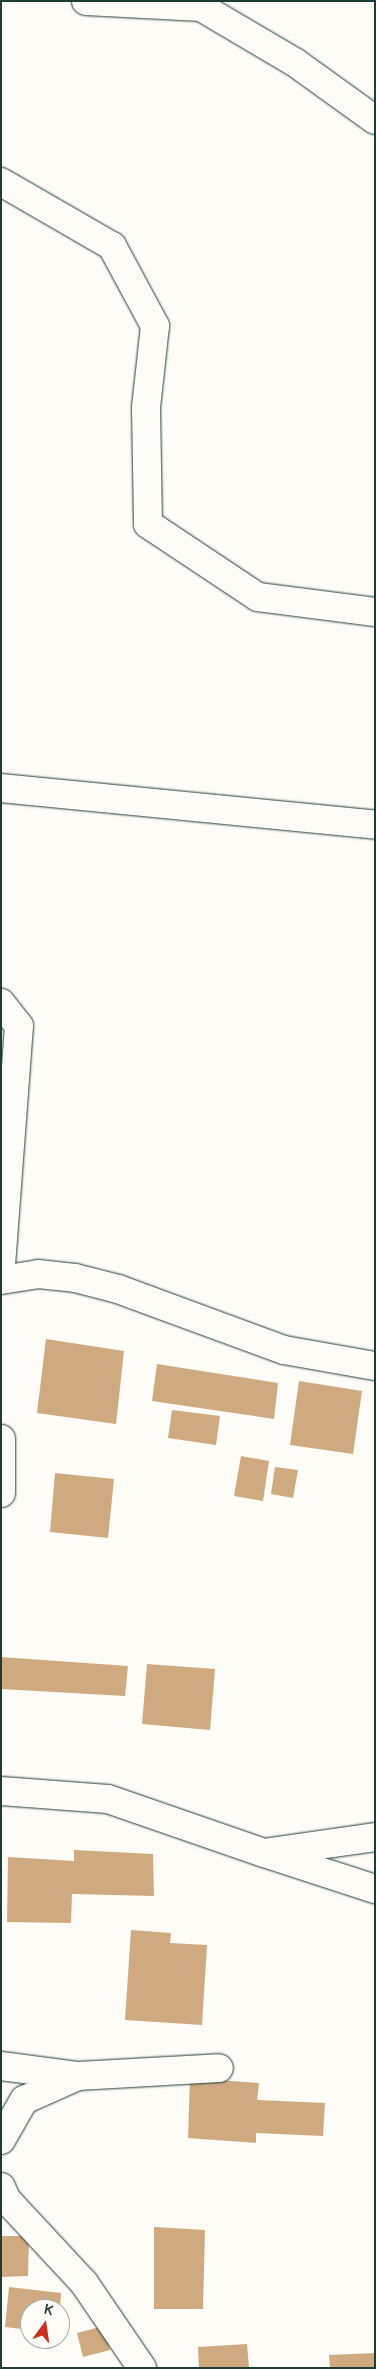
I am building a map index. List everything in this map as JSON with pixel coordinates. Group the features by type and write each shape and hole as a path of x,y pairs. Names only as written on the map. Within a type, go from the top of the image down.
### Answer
{"street":[{"path":"86,1 201,7 296,63 375,120"},
{"path":"1,182 112,246 155,326 146,408 148,524 258,597 375,612"},
{"path":"1,788 375,825"},
{"path":"1,1003 19,1026 1,1263"},
{"path":"1,1280 38,1274 75,1278 118,1289 284,1350 375,1366"},
{"path":"1,1439 1,1494"},
{"path":"1,1791 108,1799 375,1889"},
{"path":"264,1853 375,1837"},
{"path":"1,2066 78,2076 219,2068"},
{"path":"1,2140 24,2100 78,2076"},
{"path":"1,2187 6,2199 84,2283 142,2368"}],"building":[{"path":"46,1339 124,1351 116,1424 37,1413"},
{"path":"157,1364 278,1383 274,1419 152,1401"},
{"path":"299,1381 362,1391 353,1454 290,1445"},
{"path":"172,1410 220,1416 216,1445 168,1438"},
{"path":"241,1456 269,1461 263,1501 234,1496"},
{"path":"275,1467 298,1470 293,1498 271,1494"},
{"path":"55,1473 114,1479 108,1538 50,1532"},
{"path":"1,1657 128,1666 125,1696 1,1689"},
{"path":"147,1664 215,1669 210,1730 142,1724"},
{"path":"74,1850 153,1854 154,1896 72,1894 71,1923 7,1922 8,1857 74,1861"},
{"path":"131,1930 171,1933 170,1943 207,1945 202,2025 125,2020"},
{"path":"190,2078 259,2083 257,2100 325,2103 323,2136 256,2133 256,2143 188,2138"},
{"path":"154,2227 205,2230 203,2309 154,2309"},
{"path":"1,2236 29,2236 28,2276 1,2277"},
{"path":"9,2287 61,2293 61,2299 20,2299 20,2329 5,2327"},
{"path":"104,2326 110,2350 83,2357 77,2333"},
{"path":"247,2344 249,2368 199,2368 198,2347"},
{"path":"375,2353 375,2368 330,2368 329,2355"}]}
